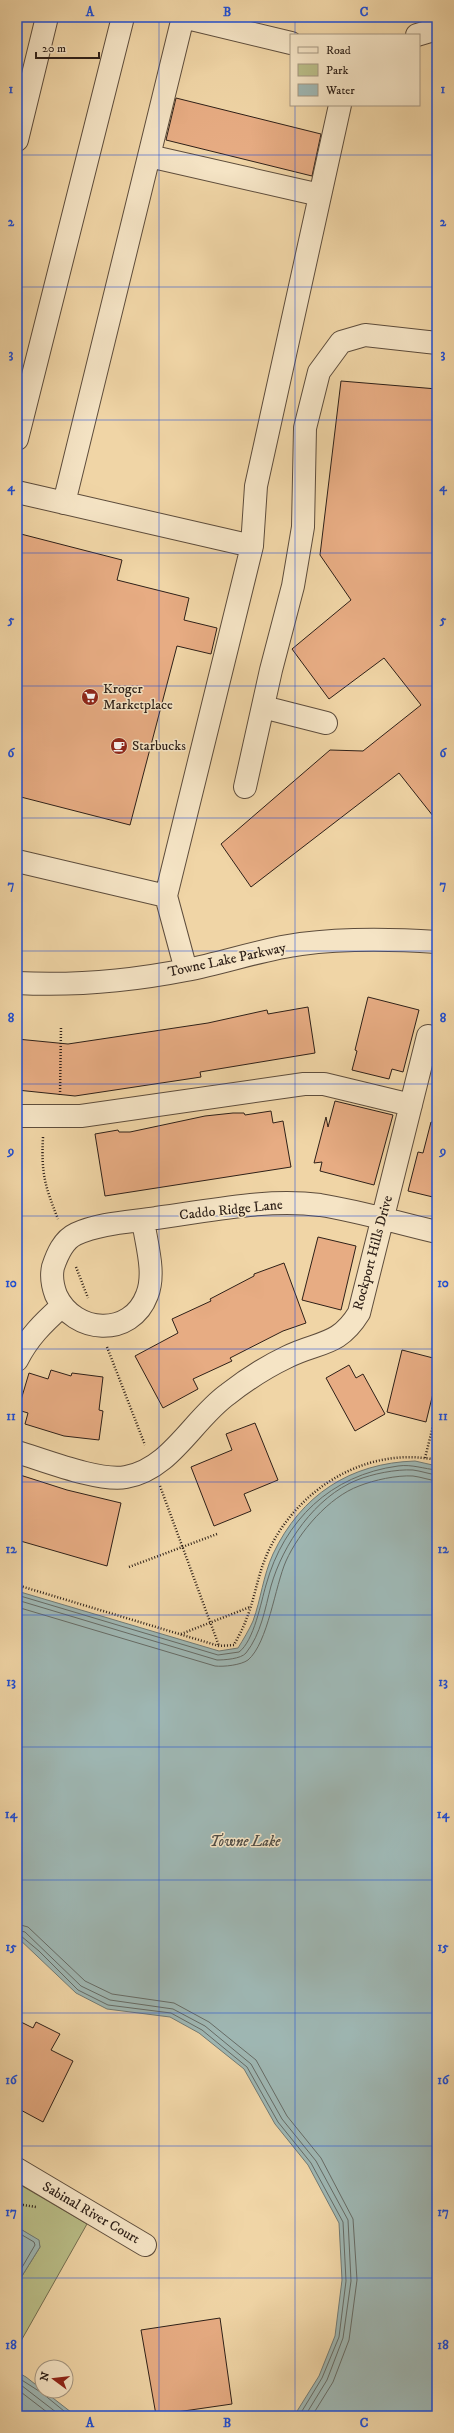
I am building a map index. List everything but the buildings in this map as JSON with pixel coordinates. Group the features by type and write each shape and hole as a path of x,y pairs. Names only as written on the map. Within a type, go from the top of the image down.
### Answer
{"street":[{"path":"17,140 47,17"},
{"path":"17,439 122,17"},
{"path":"64,503 183,17 290,43"},
{"path":"436,17 437,22"},
{"path":"420,34 437,29"},
{"path":"186,970 166,896 252,546 256,486 340,106"},
{"path":"149,156 320,195"},
{"path":"245,788 263,707 293,586 303,527 305,428 320,372 341,342 365,335 437,343"},
{"path":"17,492 252,546"},
{"path":"263,707 326,723"},
{"path":"17,861 166,896"},
{"name":"Towne Lake Parkway","path":"17,983 49,985 111,982 186,970 300,944 380,938 437,942"},
{"name":"Rockport Hills Drive","path":"17,1452 106,1477 125,1477 142,1472 165,1456 226,1395 288,1357 336,1340 350,1328 359,1313 428,1036"},
{"path":"17,1116 81,1116 304,1084 324,1084 411,1105"},
{"name":"Caddo Ridge Lane","path":"143,1220 151,1273 147,1296 134,1314 117,1324 98,1326 78,1321 61,1306 53,1288 52,1269 60,1250 67,1242 74,1235 94,1227 143,1220 244,1206 283,1203 319,1205 437,1232"},
{"path":"17,1360 25,1344 42,1324 61,1306"},
{"name":"Sabinal River Court","path":"17,2170 145,2245"}],"path":[{"path":"61,1027 52,1117 42,1170 44,1182 219,1646"},
{"path":"425,1458 437,1410"},
{"path":"17,1585 219,1646 234,1645 247,1620 265,1559 280,1531 300,1504 320,1486 347,1471 374,1461 399,1457 437,1460"},
{"path":"129,1567 217,1534"},
{"path":"180,1634 250,1607"}],"green space":[{"path":"17,2183 87,2224 17,2348 17,2284 40,2247 38,2240 17,2227"}],"water":[{"name":"Towne Lake","path":"415,1461 437,1466 437,2416 294,2416 319,2376 335,2336 342,2280 339,2223 308,2165 275,2124 244,2069 199,2033 170,2017 107,2009 76,1993 17,1937 17,1591 219,1651 238,1648 253,1621 273,1554 284,1533 313,1499 330,1486 369,1468 391,1463"},
{"path":"17,2227 39,2240 40,2247 17,2284"},
{"path":"17,2372 34,2383 34,2399 54,2399 76,2416 17,2416"}],"place":[{"name":"Kroger Marketplace","path":"90,697"},
{"name":"Starbucks","path":"119,746"}]}
